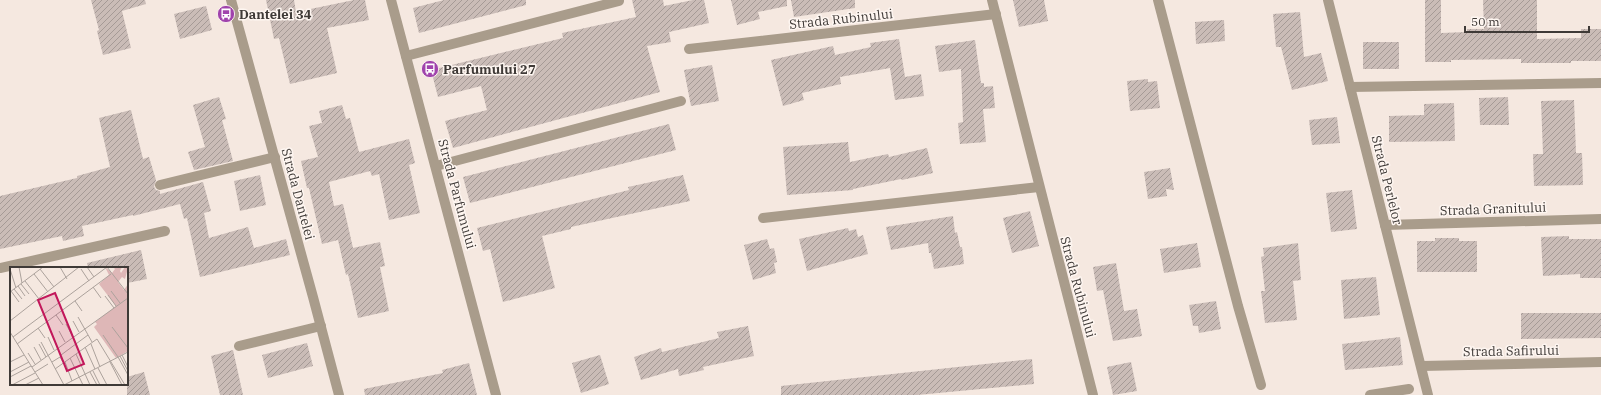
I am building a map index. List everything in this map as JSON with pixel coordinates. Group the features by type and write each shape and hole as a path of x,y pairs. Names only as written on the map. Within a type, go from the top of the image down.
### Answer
{"street":[{"name":"Strada Dantelei","path":"231,0 339,395"},
{"name":"Strada Parfumului","path":"391,0 496,395"},
{"name":"Strada Rubinului","path":"992,0 1093,395"},
{"path":"1158,0 1238,306 1261,385"},
{"name":"Strada Perlelor","path":"1328,0 1422,366 1428,395"},
{"path":"406,56 619,1"},
{"name":"Strada Rubinului","path":"689,49 996,14"},
{"path":"1350,87 1601,83"},
{"path":"436,166 680,101"},
{"path":"160,185 275,157"},
{"path":"763,218 1039,186"},
{"name":"Strada Granitului","path":"1385,225 1601,219"},
{"path":"0,268 165,231"},
{"path":"239,346 321,326"},
{"name":"Strada Safirului","path":"1422,366 1601,362"},
{"path":"1370,395 1409,389"}],"building":[{"path":"91,0 145,0 146,4 122,11 131,48 103,55 97,31 99,30"},
{"path":"266,0 294,0 296,12 354,0 365,0 369,20 327,28 337,73 290,84 279,38 274,39"},
{"path":"444,0 526,0 526,5 419,33 413,8"},
{"path":"632,0 663,0 664,6 693,0 704,0 709,23 669,32 671,42 647,46 660,92 453,148 445,121 487,110 481,86 438,97 431,70 563,38 562,33 636,17"},
{"path":"731,0 787,0 787,6 758,12 760,19 737,25"},
{"path":"791,0 855,0 855,8 794,17"},
{"path":"1013,0 1044,0 1048,21 1019,27"},
{"path":"1425,0 1441,0 1441,33 1467,32 1467,29 1484,29 1483,0 1537,0 1537,39 1581,38 1581,29 1601,29 1601,61 1571,61 1571,63 1521,63 1521,59 1425,62"},
{"path":"206,6 212,30 180,39 174,14"},
{"path":"1300,12 1304,57 1321,53 1328,81 1292,90 1281,47 1276,47 1273,14"},
{"path":"1224,20 1225,41 1196,44 1195,22"},
{"path":"899,39 905,77 921,74 924,96 895,100 890,68 840,77 841,84 802,93 804,100 783,106 771,60 833,46 835,55 871,47 870,43"},
{"path":"975,40 981,83 984,83 984,87 993,86 995,108 983,109 986,142 960,144 958,123 963,122 961,69 939,72 935,46"},
{"path":"1363,42 1399,42 1399,69 1363,69"},
{"path":"712,65 719,101 691,106 684,70"},
{"path":"1148,79 1148,82 1157,81 1160,108 1130,111 1127,81"},
{"path":"219,97 226,119 222,120 233,161 194,170 188,152 205,147 193,105"},
{"path":"1508,97 1509,125 1480,125 1479,98"},
{"path":"1574,100 1576,153 1582,153 1583,185 1534,186 1533,154 1543,154 1541,101"},
{"path":"1454,103 1455,141 1389,142 1389,116 1424,115 1424,104"},
{"path":"342,105 346,119 350,118 359,152 409,139 415,163 409,165 420,213 389,220 379,174 372,176 370,171 329,182 334,206 343,204 353,248 380,242 385,266 380,267 389,311 358,318 348,274 346,275 338,240 322,244 301,161 318,157 309,126 322,123 319,111"},
{"path":"131,110 143,159 149,157 156,180 154,187 156,190 160,191 160,194 203,182 211,211 204,213 209,238 248,227 254,248 286,239 290,255 200,277 187,218 184,219 180,204 133,216 82,226 84,236 63,241 62,236 0,249 0,196 77,178 77,176 110,167 99,118"},
{"path":"1337,117 1340,143 1312,145 1309,120"},
{"path":"669,124 676,150 470,203 463,177"},
{"path":"848,142 850,162 888,154 889,157 927,148 933,173 853,190 787,195 783,147"},
{"path":"1170,168 1174,190 1166,189 1167,196 1148,199 1144,172"},
{"path":"260,175 266,205 240,211 234,181"},
{"path":"683,175 690,201 571,227 571,229 542,236 555,288 503,302 490,249 483,251 477,228 629,190 628,187"},
{"path":"1352,190 1357,229 1331,232 1326,193"},
{"path":"1030,211 1039,246 1012,253 1003,218"},
{"path":"953,216 955,233 957,232 960,247 962,247 964,264 934,269 931,253 929,253 928,243 891,250 886,227"},
{"path":"848,228 849,231 856,229 858,237 863,235 868,254 807,271 799,239"},
{"path":"1569,236 1569,239 1601,239 1601,278 1580,278 1580,274 1543,276 1541,237"},
{"path":"1435,238 1459,238 1459,241 1477,241 1477,272 1417,272 1417,241 1435,241"},
{"path":"767,239 770,249 774,248 777,262 774,263 776,273 753,280 744,245"},
{"path":"1197,243 1201,267 1164,273 1160,249"},
{"path":"1298,243 1301,280 1293,281 1297,320 1265,323 1261,291 1265,291 1261,257 1264,256 1263,248"},
{"path":"141,250 147,279 128,283 128,267 88,267 87,263"},
{"path":"1116,263 1124,311 1137,309 1142,336 1113,341 1103,290 1097,291 1093,267"},
{"path":"1376,277 1380,315 1344,319 1341,280"},
{"path":"1216,301 1221,329 1199,333 1198,326 1193,326 1189,305"},
{"path":"1521,313 1601,313 1601,338 1521,339"},
{"path":"748,326 754,356 703,367 704,370 679,376 678,369 641,380 634,357 661,348 662,352 719,338 717,332"},
{"path":"1400,337 1403,365 1345,370 1342,344"},
{"path":"307,343 313,366 268,378 262,355"},
{"path":"233,350 243,395 220,395 211,356"},
{"path":"600,355 609,384 581,393 572,363"},
{"path":"1032,359 1034,384 917,395 781,395 781,386"},
{"path":"1131,362 1137,391 1113,395 1107,367"},
{"path":"469,363 477,395 365,395 364,389 443,373 442,370"},
{"path":"144,372 150,395 127,395 128,377"}],"place":[{"name":"Dantelei 34","path":"226,14"},
{"name":"Parfumului 27","path":"430,69"}]}
